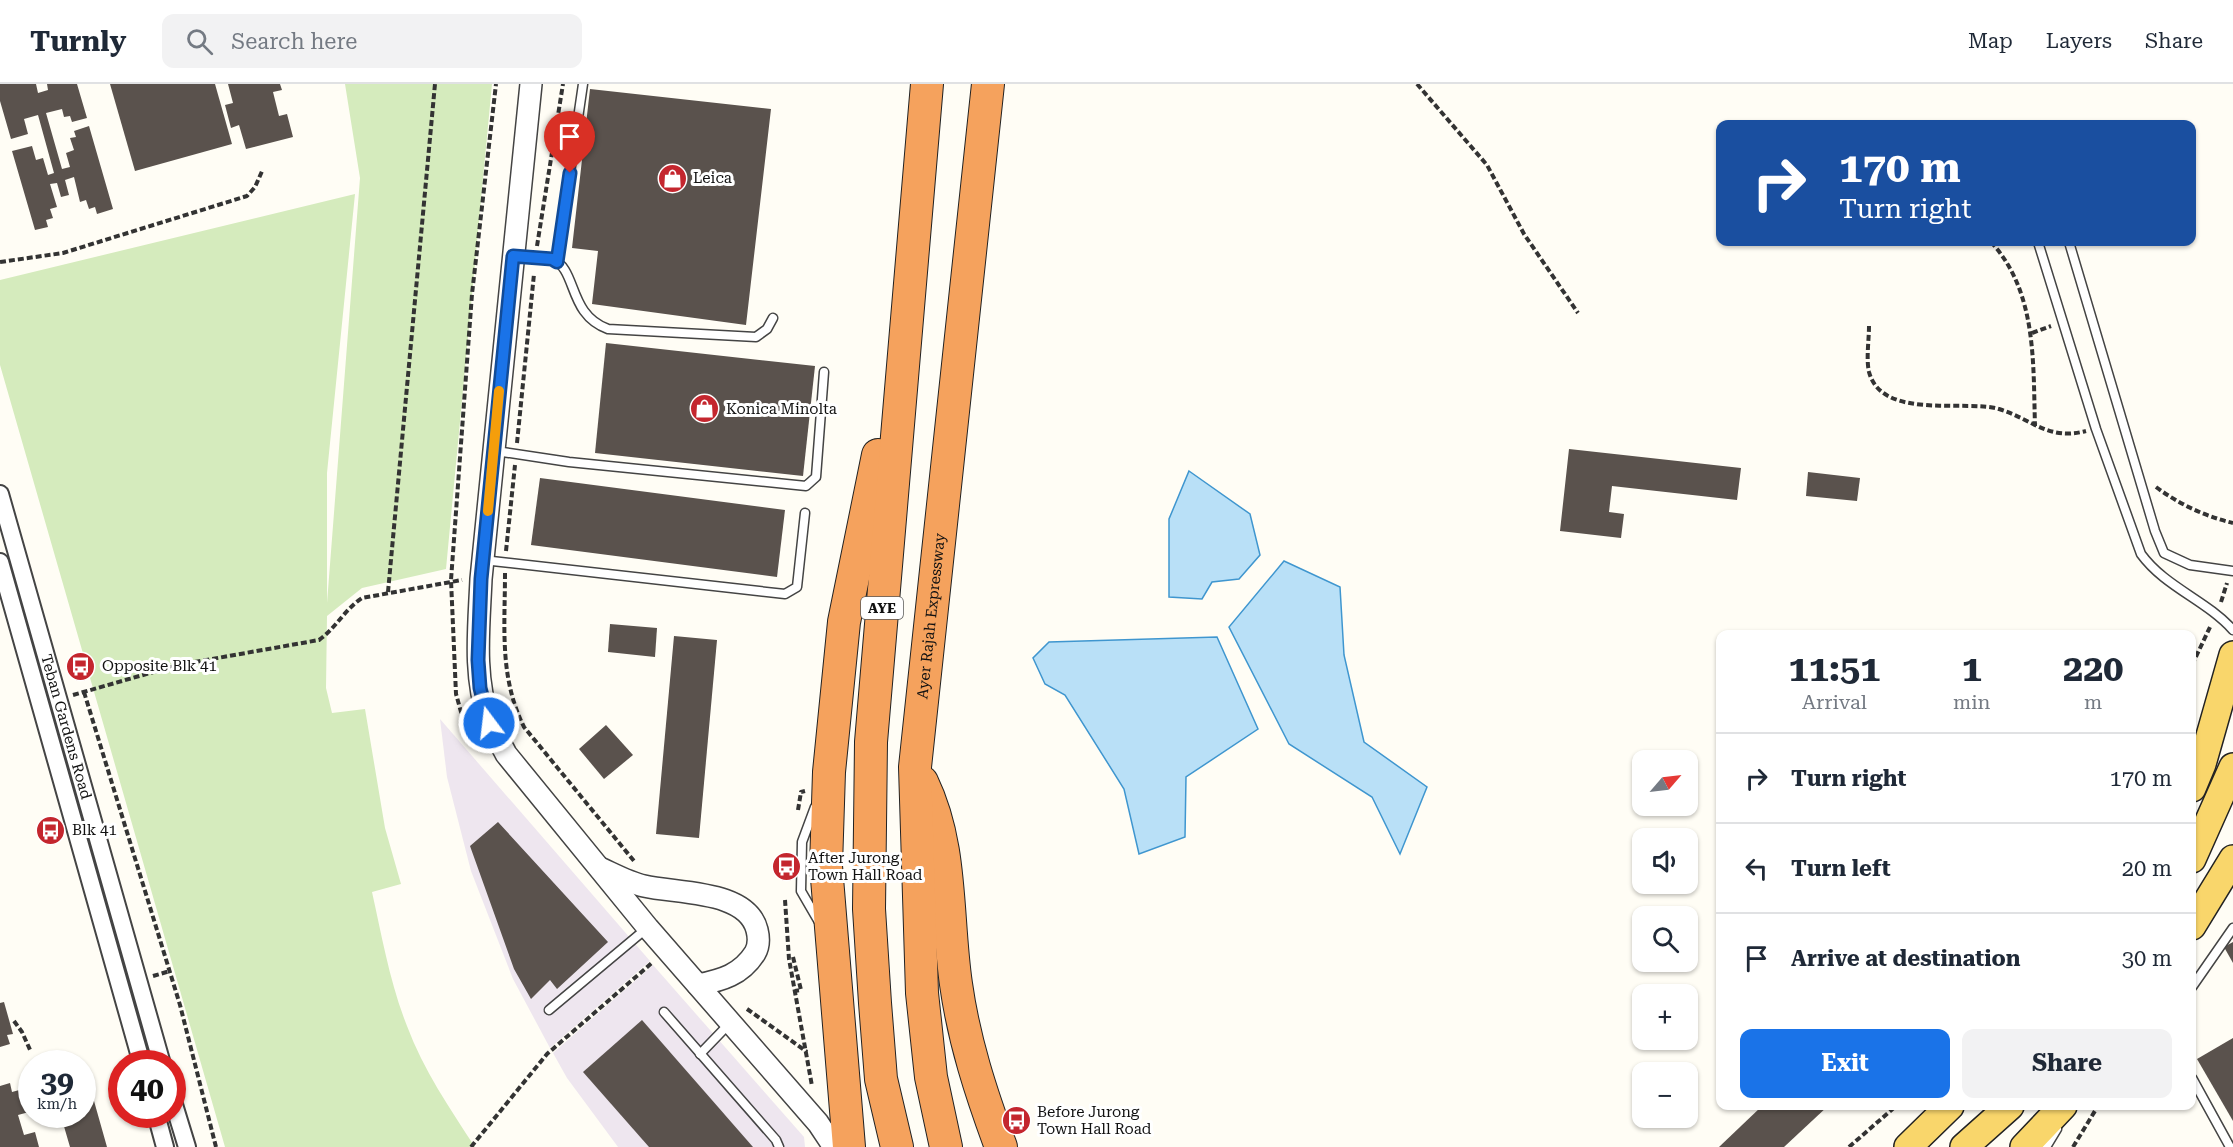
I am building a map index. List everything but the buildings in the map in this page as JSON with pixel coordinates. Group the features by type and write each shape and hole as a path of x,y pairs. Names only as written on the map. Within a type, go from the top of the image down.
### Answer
{"highway":[{"name":"AYE","path":"897,1147 881,1079 875,1003 869,909 871,742 927,84"},
{"name":"Ayer Rajah Expressway","path":"946,1147 931,1077 922,993 915,767 988,84"},
{"path":"849,1147 826,866 829,772 844,622 908,308"},
{"path":"915,767 939,824 950,896 956,983 1001,1147"}],"main road":[{"path":"2196,778 2233,655"},
{"path":"2196,850 2233,767"},
{"path":"2196,919 2233,859"},
{"path":"1908,1147 1946,1110"},
{"path":"1964,1147 2006,1110"},
{"path":"2024,1147 2059,1110"}],"street":[{"path":"531,84 482,569 478,660 480,688 489,723 506,754 648,928 698,985 736,1014 834,1147"},
{"name":"Teban Gardens Road","path":"0,497 158,1050"},
{"name":"Teban Gardens Road","path":"0,562 138,1050"},
{"path":"601,869 642,886 728,900 749,913 758,936 758,948 750,962 739,973 720,981 698,985"},
{"path":"160,1128 165,1147"},
{"path":"181,1128 187,1147"}],"lane":[{"path":"557,262 583,84"},
{"path":"2038,246 2096,429 2141,554 2153,570 2217,612 2233,630"},
{"path":"2070,246 2163,553 2190,565 2233,571"},
{"path":"513,256 552,259 557,262 567,275 585,315 596,325 608,328 756,337 767,329 773,318"},
{"path":"494,451 806,486 816,477 824,372"},
{"path":"482,569 505,562 785,594 797,587 805,513"},
{"path":"549,1010 648,928"},
{"path":"2196,981 2233,928"},
{"path":"664,1012 776,1140 779,1147"},
{"path":"700,1054 736,1014"},
{"path":"2196,1085 2230,1147"},
{"path":"2046,1147 2069,1110"}],"path":[{"path":"388,592 435,84"},
{"path":"451,580 471,294 496,84"},
{"path":"563,84 535,258 505,562 505,675 512,703 524,726 618,845 636,864"},
{"path":"1417,84 1487,165 1524,234 1578,313"},
{"path":"0,262 63,253 247,196 255,187 263,169"},
{"path":"1995,246 2004,256 2017,280 2032,333 2035,426"},
{"path":"2032,333 2063,319"},
{"path":"1869,326 1869,372 1878,386 1890,396 1905,402 1940,406 1998,408 2053,433 2096,429"},
{"path":"2137,473 2172,499 2210,518 2233,523"},
{"path":"58,699 178,665 319,640 328,634 350,606 362,598 451,580 482,569"},
{"path":"84,692 180,1005 216,1147"},
{"path":"785,900 789,959 813,1088"},
{"path":"471,1147 547,1054 659,957"},
{"path":"793,957 801,990 795,991"},
{"path":"736,1014 807,1052"},
{"path":"14,1021 30,1050"},
{"path":"1849,1147 1891,1110"},
{"path":"2073,1147 2096,1110"}],"shaded area":[{"path":"440,719 650,961 550,1048 513,979 471,871 447,777"},
{"path":"653,965 804,1137 805,1147 618,1147 567,1078 553,1053"}],"green space":[{"path":"345,84 492,84 446,569 362,588 327,616 326,688 332,713 365,709 385,828 401,884 372,892 391,977 413,1042 438,1088 475,1147 225,1147 0,365 0,280 355,194 327,473 327,603 360,178"}],"water":[{"path":"1189,471 1250,514 1260,555 1239,579 1212,582 1202,599 1169,597 1169,519"},
{"path":"1284,561 1340,587 1344,655 1364,742 1427,787 1400,854 1372,797 1289,744 1229,627"},
{"path":"1217,637 1258,729 1186,777 1185,837 1139,854 1124,789 1065,695 1045,684 1033,658 1049,642"}],"slow traffic":[{"path":"488,511 499,391"}],"place":[{"name":"Leica","path":"672,178"},
{"name":"Konica Minolta","path":"705,409"},
{"name":"Opposite Blk 41","path":"81,666"},
{"name":"Blk 41","path":"51,830"},
{"name":"After Jurong Town Hall Road","path":"787,867"},
{"name":"Before Jurong Town Hall Road","path":"1016,1121"}],"route":[{"path":"489,723 480,688 478,660 481,579 513,256 552,259 557,262 570,173"}]}
